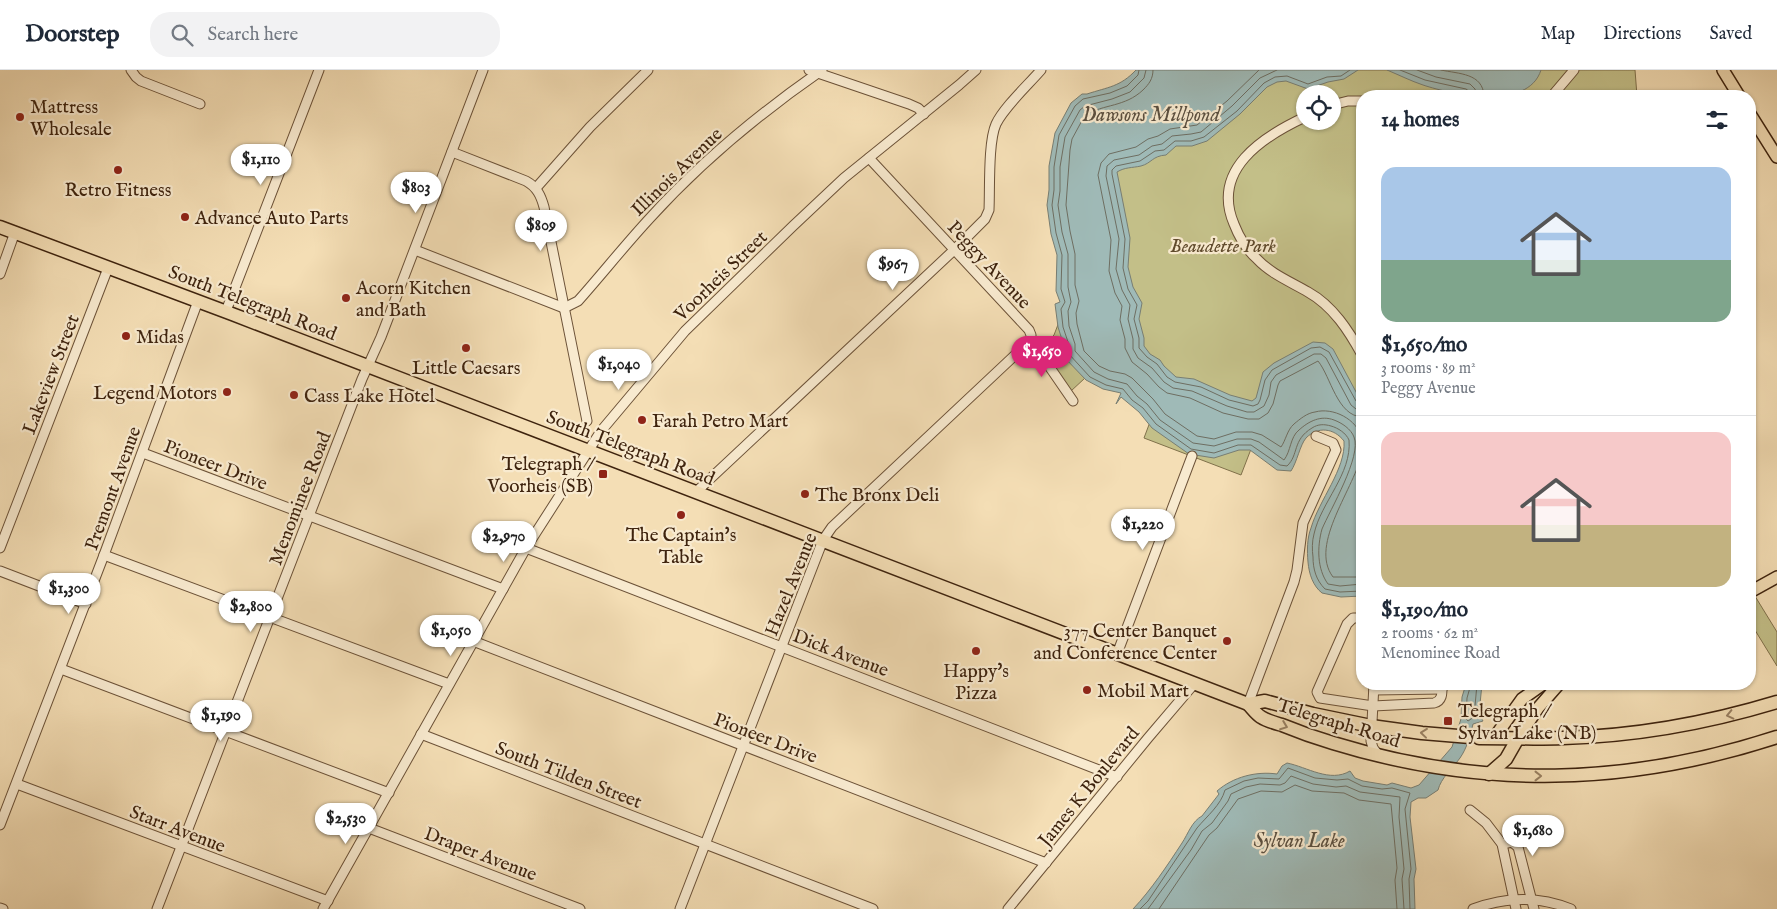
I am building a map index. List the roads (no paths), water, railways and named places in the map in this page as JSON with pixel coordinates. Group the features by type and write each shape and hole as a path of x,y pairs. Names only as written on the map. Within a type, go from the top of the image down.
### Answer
{"highway":[{"name":"South Telegraph Road","path":"0,226 1248,704"},
{"name":"Telegraph Road","path":"1248,704 1265,701 1313,714 1372,726 1454,736 1571,738 1643,731 1721,717 1777,702"},
{"name":"Telegraph Road","path":"1248,704 1260,717 1324,740 1379,756 1432,768 1489,774 1538,776 1606,773 1676,764 1777,737"},
{"path":"1489,774 1506,759 1518,738"},
{"path":"1748,746 1764,749 1777,747"}],"main road":[{"path":"1722,70 1735,90"},
{"path":"1756,124 1777,158"},
{"path":"1756,589 1777,577"},
{"path":"1494,738 1522,699 1535,690"},
{"path":"1518,738 1538,708 1554,690"}],"street":[{"path":"131,70 141,81 200,104"},
{"path":"226,311 319,70"},
{"name":"Menominee Road","path":"157,909 415,250 483,70"},
{"path":"536,188 590,126 648,70"},
{"name":"Voorheis Street","path":"326,905 526,548 601,431 682,335 832,189 976,70"},
{"path":"696,492 985,219 988,213 992,140 997,122 1041,70"},
{"path":"1557,90 1574,70"},
{"path":"817,71 909,104 918,108 924,114"},
{"name":"Illinois Avenue","path":"564,308 572,306 578,301 644,224 697,170 744,128 817,71"},
{"path":"1341,103 1356,101"},
{"path":"1296,122 1268,136 1243,160 1232,178 1228,189 1229,211 1240,237 1256,259 1269,270 1309,292 1330,308 1349,332 1356,344"},
{"path":"452,152 526,180 536,188 544,207 587,421"},
{"name":"Peggy Avenue","path":"869,158 1029,330 1031,340 1073,401"},
{"path":"0,274 15,232"},
{"path":"415,250 564,308"},
{"name":"Lakeview Street","path":"0,548 108,268"},
{"name":"Premont Avenue","path":"0,825 86,604 198,301"},
{"name":"Hazel Avenue","path":"680,909 823,540 832,527 1031,340"},
{"path":"1248,704 1294,582 1303,523 1336,450 1333,443 1316,436"},
{"name":"Pioneer Drive","path":"143,453 503,589"},
{"path":"1117,654 1192,456"},
{"name":"Dick Avenue","path":"526,548 1117,776"},
{"path":"104,555 449,684"},
{"path":"0,571 86,604"},
{"path":"1356,618 1353,618 1347,624 1317,693 1320,698 1373,706 1408,705 1437,702 1441,698 1442,690"},
{"name":"Pioneer Drive","path":"473,641 1046,862"},
{"path":"61,669 389,793"},
{"name":"James K Boulevard","path":"1008,909 1194,684"},
{"path":"1374,690 1371,741 1373,748 1379,756"},
{"name":"South Tilden Street","path":"421,734 873,909"},
{"name":"Starr Avenue","path":"17,784 181,846 326,905"},
{"path":"1470,810 1486,823 1502,844 1515,904"},
{"name":"Draper Avenue","path":"369,828 580,909"},
{"path":"1502,844 1512,842 1518,847 1533,905"},
{"path":"1473,909 1504,900 1515,904 1533,905 1548,902 1571,909"}],"water":[{"name":"Dawsons Millpond","path":"1136,70 1358,70 1344,79 1319,85 1297,85 1286,81 1277,82 1267,87 1240,114 1207,141 1192,146 1176,146 1166,155 1158,157 1145,165 1126,168 1117,172 1130,238 1128,267 1133,287 1142,303 1139,319 1144,346 1150,354 1160,360 1176,377 1194,379 1230,395 1252,401 1256,398 1263,372 1274,363 1313,342 1325,343 1333,349 1356,392 1356,596 1341,597 1322,593 1310,575 1307,549 1310,532 1315,517 1337,473 1343,452 1344,441 1336,433 1321,430 1306,438 1291,471 1277,470 1250,450 1239,450 1214,458 1189,454 1152,428 1139,412 1121,397 1116,404 1121,393 1103,389 1086,380 1059,350 1063,349 1064,346 1058,327 1055,304 1060,302 1056,291 1057,255 1051,234 1047,205 1049,166 1055,133 1071,103 1082,94 1113,86 1125,80"},
{"path":"1387,70 1541,70 1533,83 1522,90 1440,90"},
{"name":"Sylvan Lake","path":"1464,690 1481,690 1479,714 1483,721 1473,724 1468,742 1462,754 1444,778 1438,790 1426,798 1418,798 1411,802 1410,817 1416,869 1414,879 1415,909 1133,909 1159,877 1193,824 1202,816 1219,794 1217,791 1223,786 1253,774 1277,774 1282,766 1287,763 1327,775 1342,774 1350,771 1355,778 1363,781 1387,785 1392,783 1411,788 1419,785 1452,747 1461,719"}],"place":[{"name":"Mattress Wholesale","path":"20,117"},
{"name":"Retro Fitness","path":"118,170"},
{"name":"Advance Auto Parts","path":"185,217"},
{"name":"Acorn Kitchen and Bath","path":"346,298"},
{"name":"Midas","path":"126,336"},
{"name":"Little Caesars","path":"466,348"},
{"name":"Legend Motors","path":"227,392"},
{"name":"Cass Lake Hotel","path":"294,395"},
{"name":"Farah Petro Mart","path":"642,420"},
{"name":"Telegraph / Voorheis (SB)","path":"603,474"},
{"name":"The Bronx Deli","path":"805,494"},
{"name":"The Captain's Table","path":"681,515"},
{"name":"377 Center Banquet and Conference Center","path":"1227,641"},
{"name":"Happy's Pizza","path":"976,651"},
{"name":"Mobil Mart","path":"1087,690"},
{"name":"Telegraph / Sylvan Lake (NB)","path":"1448,721"}],"park label":[{"name":"Beaudette Park","path":"1223,245"}]}
